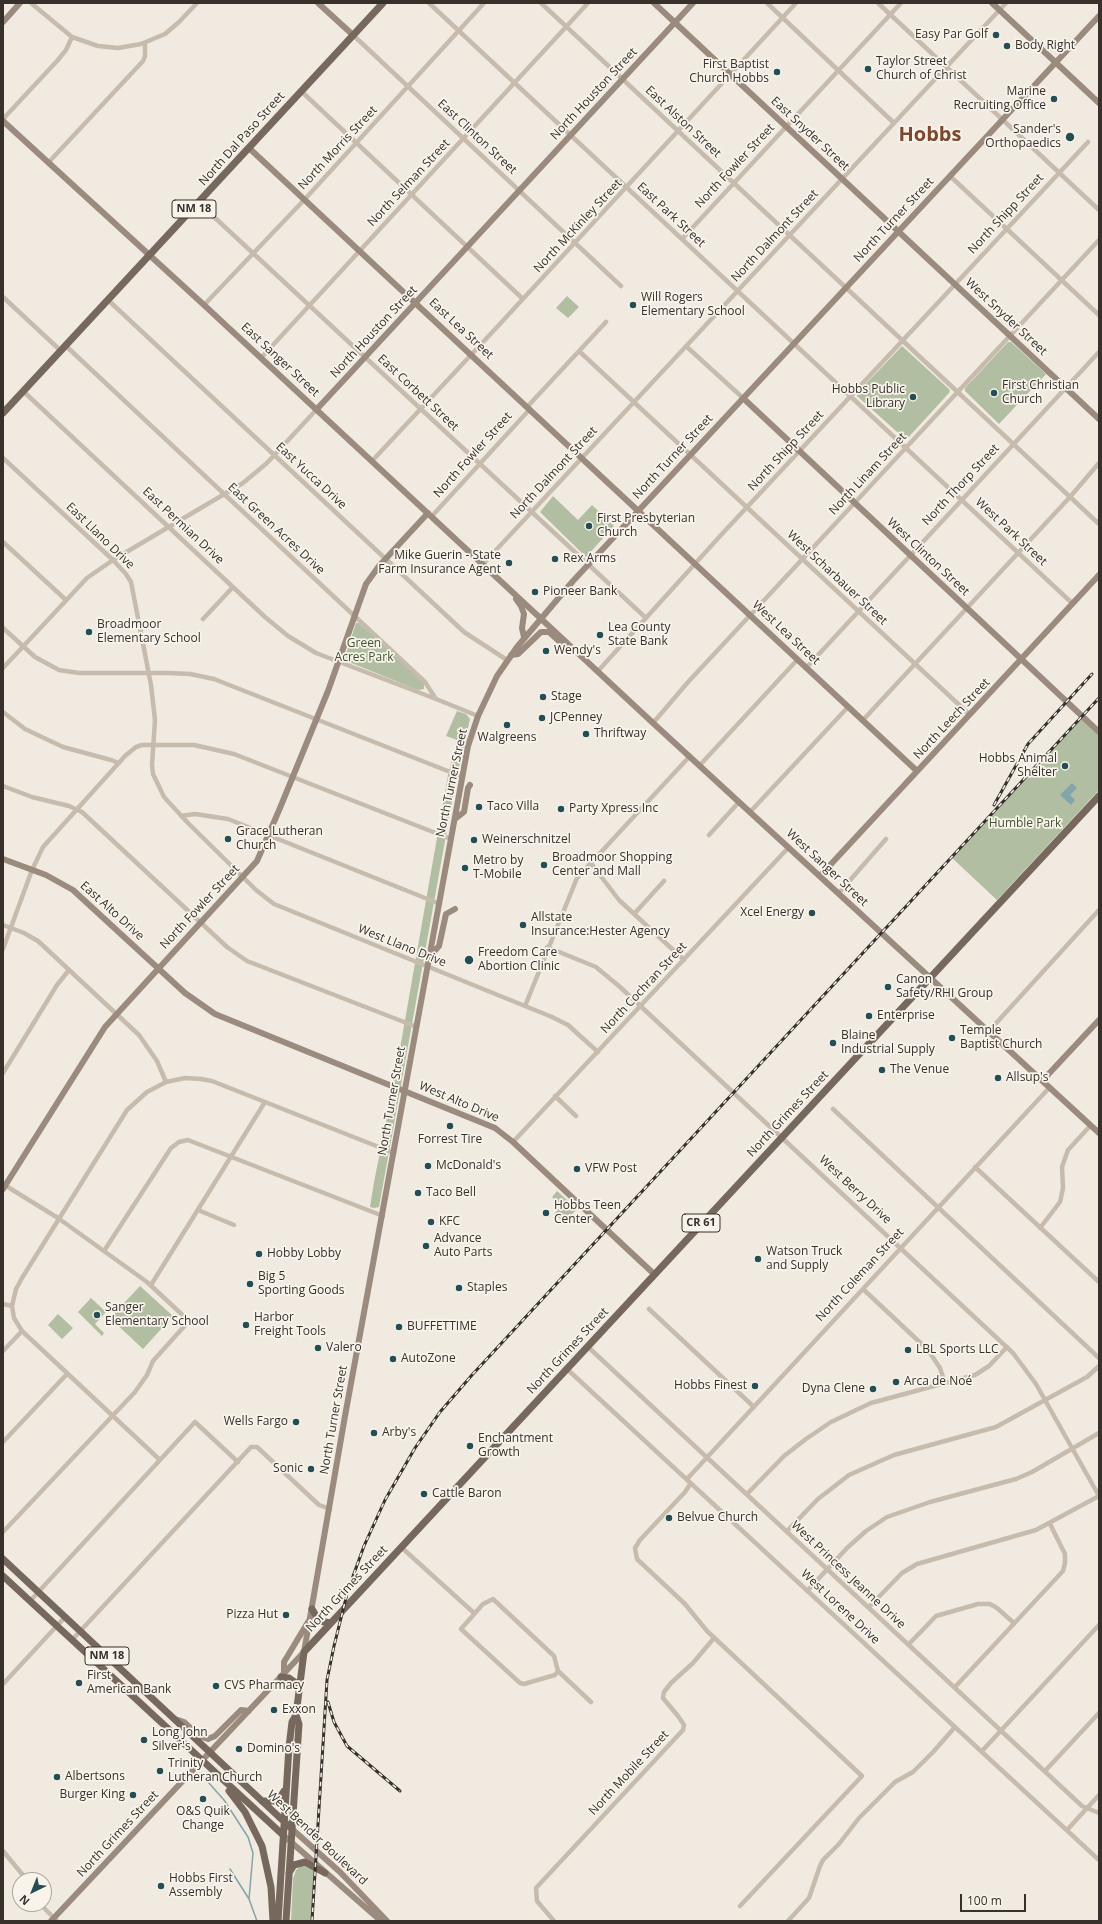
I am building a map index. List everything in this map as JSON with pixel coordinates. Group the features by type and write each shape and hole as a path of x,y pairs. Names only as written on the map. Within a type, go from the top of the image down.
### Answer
{"main road":[{"name":"North Dal Paso Street","path":"3,413 383,3"},
{"name":"North Grimes Street","path":"304,1652 1099,796"},
{"name":"West Bender Boulevard","path":"3,1559 292,1829"},
{"name":"West Bender Boulevard","path":"3,1576 283,1835"},
{"path":"312,1609 319,1621 331,1623"},
{"name":"North Turner Street","path":"278,1921 291,1728 296,1716 304,1652"},
{"path":"282,1675 299,1685"},
{"path":"133,1697 142,1689"},
{"name":"North Turner Street","path":"286,1921 299,1724 296,1716"},
{"path":"218,1776 245,1812 262,1846 270,1881 273,1921"},
{"path":"262,1801 273,1802 279,1800 286,1787"},
{"path":"289,1873 294,1865 304,1862 325,1873"}],"street":[{"path":"3,22 20,3"},
{"path":"31,3 72,37 86,43 118,48 145,43 165,34 197,3"},
{"name":"East Clinton Street","path":"318,3 621,286"},
{"name":"East Park Street","path":"429,3 795,343"},
{"name":"North Morris Street","path":"204,305 356,143 484,3"},
{"name":"East Alston Street","path":"541,3 847,287 1099,524"},
{"name":"North Selman Street","path":"261,358 588,3"},
{"name":"East Snyder Street","path":"654,3 898,232"},
{"name":"North Houston Street","path":"3,668 87,578 113,560 243,483 274,455 692,3"},
{"path":"767,3 894,123"},
{"name":"North McKinley Street","path":"372,460 679,131 796,3"},
{"path":"878,3 1099,210"},
{"name":"North Fowler Street","path":"682,239 901,3"},
{"path":"992,3 1099,103"},
{"name":"North Dalmont Street","path":"484,564 1006,3"},
{"name":"North Turner Street","path":"304,1652 405,1091 432,955 468,746 478,716 491,688 509,658 540,617 1099,16"},
{"path":"3,120 57,61 66,50 72,37"},
{"path":"48,163 143,61 145,43"},
{"path":"301,91 523,299"},
{"name":"East Sanger Street","path":"3,120 540,617"},
{"name":"North Shipp Street","path":"598,671 747,507 1088,142"},
{"name":"East Lea Street","path":"249,148 639,510"},
{"path":"950,176 1099,315"},
{"name":"East Corbett Street","path":"199,203 646,618"},
{"name":"West Snyder Street","path":"898,232 1099,419"},
{"name":"North Linam Street","path":"653,723 854,503 1099,240"},
{"name":"East Green Acres Drive","path":"3,297 64,348 224,494 426,682 436,699"},
{"name":"East Yucca Drive","path":"108,300 464,632 509,658"},
{"name":"North Fowler Street","path":"4,1186 91,1048 116,1014 257,861 293,778 339,661 366,584 385,559 479,463 606,322"},
{"name":"West Park Street","path":"795,343 1073,604"},
{"path":"687,346 743,398"},
{"name":"West Scharbauer Street","path":"579,351 970,716"},
{"name":"North Thorp Street","path":"806,668 1099,352"},
{"name":"East Permian Drive","path":"23,392 233,587 288,636 316,652 436,699"},
{"name":"West Clinton Street","path":"743,398 1099,732"},
{"name":"East Llano Drive","path":"3,458 113,560 131,582 149,673 154,715 152,765 155,782 164,797 181,816 243,877"},
{"path":"863,720 1070,497 1099,463"},
{"name":"West Lea Street","path":"639,510 917,771"},
{"path":"3,542 66,600"},
{"path":"490,570 491,574 521,606 524,614 522,628 524,637"},
{"name":"North Leech Street","path":"820,876 1099,576"},
{"path":"202,619 233,587"},
{"name":"West Sanger Street","path":"540,617 838,894 1044,1080 1099,1133"},
{"path":"3,628 22,646 44,663 67,673 190,674 214,679 463,777"},
{"path":"509,658 518,654 541,632 549,632 560,642 570,645"},
{"path":"700,765 798,659"},
{"path":"436,699 478,716"},
{"path":"750,812 848,707"},
{"path":"3,712 25,729 62,747 119,763"},
{"path":"3,949 12,929 32,870 43,847 77,808 136,747 153,744 194,745 219,749 451,839"},
{"path":"525,1006 547,947 575,880 590,862 690,756"},
{"path":"455,819 464,812 468,788 470,785"},
{"path":"3,786 32,797 77,808 227,947 247,961 417,1027"},
{"path":"709,835 739,802"},
{"path":"181,816 195,814 228,820 440,904"},
{"path":"838,894 886,839"},
{"name":"North Cochran Street","path":"513,1142 641,1007 789,847"},
{"name":"East Alto Drive","path":"3,859 59,882 83,898 158,968"},
{"path":"590,862 610,890 684,960"},
{"name":"West Llano Drive","path":"243,877 266,899 282,908 525,1006 568,1025 598,1052"},
{"path":"634,914 664,881"},
{"path":"432,955 439,946 446,914 455,909"},
{"path":"989,1031 1099,910"},
{"path":"3,925 38,941 139,1035 157,1061 166,1082"},
{"name":"West Berry Drive","path":"547,947 596,968 641,1007 1007,1347 1027,1370 1099,1496"},
{"name":"West Alto Drive","path":"158,968 198,1003 215,1014 484,1122 496,1129 513,1142 654,1274"},
{"path":"3,1073 57,985 69,970"},
{"path":"1044,1080 1099,1020"},
{"path":"160,1460 22,1331 14,1318 12,1306 16,1289 58,1218 127,1110 147,1092 166,1082 185,1078 201,1079 212,1081 394,1153"},
{"name":"North Coleman Street","path":"687,1479 1050,1087"},
{"path":"556,1096 576,1116"},
{"path":"151,1285 265,1102"},
{"path":"833,1109 929,1197 937,1208 1099,1358"},
{"path":"1040,1228 1060,1202 1062,1167 1068,1150 1091,1125"},
{"path":"104,1251 171,1148 179,1142 188,1140 383,1216"},
{"path":"975,1167 1040,1228 1098,1279"},
{"path":"3,1532 144,1380 153,1361 189,1321 151,1285 58,1218 4,1186"},
{"path":"198,1210 234,1225"},
{"path":"863,1289 928,1350 940,1368 945,1383"},
{"path":"3,1304 12,1306"},
{"path":"649,1309 754,1407"},
{"path":"3,1351 22,1331"},
{"name":"West Princess Jeanne Drive","path":"587,1346 1002,1730 1082,1806 1099,1813"},
{"path":"748,1494 784,1456 831,1422 871,1403 969,1378 982,1372 1007,1347"},
{"path":"787,1531 826,1492 849,1475 866,1466 894,1455 996,1428 1087,1377 1099,1366"},
{"name":"West Lorene Drive","path":"567,1369 1099,1860"},
{"path":"3,1442 67,1374"},
{"path":"30,1601 196,1422 238,1462"},
{"path":"808,1590 866,1531 887,1517 930,1502 1016,1478 1099,1433"},
{"path":"72,1640 251,1447 257,1447 319,1505 330,1509"},
{"path":"691,1483 685,1492 640,1540 635,1548 637,1559 685,1604 714,1638 862,1776 740,1906"},
{"path":"869,1607 902,1573 917,1564 1014,1538 1050,1524 1099,1496"},
{"path":"955,1687 1062,1571 1065,1563 1064,1547 1050,1524"},
{"path":"401,1547 474,1613"},
{"path":"558,1671 555,1675 524,1684 517,1682 461,1629 483,1604 493,1599 554,1656 558,1671 591,1702"},
{"path":"909,1644 936,1616 978,1604 990,1604 998,1608 1014,1623"},
{"path":"4,1683 65,1617"},
{"path":"282,1675 284,1662 310,1619"},
{"path":"982,1752 1099,1625"},
{"name":"North Mobile Street","path":"554,1921 537,1901 536,1888 680,1733 684,1725 663,1698 664,1692 671,1683 693,1663 714,1638"},
{"name":"North Grimes Street","path":"54,1920 304,1652"},
{"path":"173,1718 184,1722 199,1736 208,1739 215,1736 241,1710 249,1710"},
{"path":"1045,1771 1099,1713"},
{"path":"788,1921 809,1898 823,1860 839,1844 859,1818 895,1782 918,1766 955,1727"},
{"path":"1067,1830 1099,1795"},
{"name":"West Bender Boulevard","path":"292,1829 340,1872 387,1921"},
{"name":"West Bender Boulevard","path":"283,1835 381,1921"},
{"path":"3,1851 20,1872"},
{"path":"47,1912 54,1920"}],"green space":[{"path":"567,296 579,307 568,318 556,308"},
{"path":"1008,342 1011,342 1046,374 999,424 965,391 965,388"},
{"path":"902,346 950,390 949,393 906,440 857,396 857,393"},
{"path":"553,496 578,520 592,505 614,526 586,557 540,512"},
{"name":"Green Acres Park","path":"356,623 359,623 424,683 424,689 418,690 344,660"},
{"path":"457,711 466,714 470,719 456,780 379,1207 374,1208 370,1207 374,1182 394,1083 448,775 457,740 446,736"},
{"name":"Humble Park","path":"1080,718 1099,736 1099,790 997,900 951,857"},
{"path":"557,1191 577,1209 564,1222 554,1214 561,1206 552,1197"},
{"path":"140,1286 173,1316 143,1349 110,1318"},
{"path":"91,1298 106,1312 95,1324 104,1333 102,1336 78,1312"},
{"path":"58,1314 73,1328 62,1339 48,1325"},
{"path":"303,1864 314,1869 311,1921 291,1921 293,1879 296,1870"}],"water":[{"path":"1072,783 1077,788 1070,795 1075,800 1071,805 1060,795"}],"waterway":[{"path":"200,1773 224,1800 248,1837 253,1853 249,1899"},
{"path":"230,1869 249,1899 257,1921"}],"railway":[{"path":"994,805 1028,744 1092,674"},
{"path":"312,1921 327,1680 334,1646 348,1590 364,1546 385,1500 415,1448 440,1412 472,1375 1099,698"},
{"path":"328,1702 334,1722 347,1746 400,1791"}],"place":[{"name":"Easy Par Golf","path":"996,35"},
{"name":"Body Right","path":"1007,46"},
{"name":"Taylor Street Church of Christ","path":"868,69"},
{"name":"First Baptist Church Hobbs","path":"777,72"},
{"name":"Marine Recruiting Office","path":"1054,99"},
{"name":"Sander's Orthopaedics","path":"1070,137"},
{"name":"Will Rogers Elementary School","path":"633,305"},
{"name":"First Christian Church","path":"994,393"},
{"name":"Hobbs Public Library","path":"913,397"},
{"name":"First Presbyterian Church","path":"589,526"},
{"name":"Rex Arms","path":"555,559"},
{"name":"Mike Guerin - State Farm Insurance Agent","path":"509,563"},
{"name":"Pioneer Bank","path":"535,592"},
{"name":"Broadmoor Elementary School","path":"89,632"},
{"name":"Lea County State Bank","path":"600,635"},
{"name":"Wendy's","path":"546,651"},
{"name":"Stage","path":"543,697"},
{"name":"JCPenney","path":"542,718"},
{"name":"Walgreens","path":"507,725"},
{"name":"Thriftway","path":"586,734"},
{"name":"Hobbs Animal Shelter","path":"1065,766"},
{"name":"Taco Villa","path":"479,807"},
{"name":"Party Xpress Inc","path":"561,809"},
{"name":"Grace Lutheran Church","path":"228,839"},
{"name":"Weinerschnitzel","path":"474,840"},
{"name":"Broadmoor Shopping Center and Mall","path":"544,865"},
{"name":"Metro by T-Mobile","path":"465,868"},
{"name":"Xcel Energy","path":"812,913"},
{"name":"Allstate Insurance:Hester Agency","path":"523,925"},
{"name":"Freedom Care Abortion Clinic","path":"469,960"},
{"name":"Canon Safety/RHI Group","path":"888,987"},
{"name":"Enterprise","path":"869,1016"},
{"name":"Temple Baptist Church","path":"952,1038"},
{"name":"Blaine Industrial Supply","path":"833,1043"},
{"name":"The Venue","path":"882,1070"},
{"name":"Allsup's","path":"998,1078"},
{"name":"Forrest Tire","path":"450,1126"},
{"name":"McDonald's","path":"428,1166"},
{"name":"VFW Post","path":"577,1169"},
{"name":"Taco Bell","path":"418,1193"},
{"name":"Hobbs Teen Center","path":"546,1213"},
{"name":"KFC","path":"431,1222"},
{"name":"Advance Auto Parts","path":"426,1246"},
{"name":"Hobby Lobby","path":"259,1254"},
{"name":"Watson Truck and Supply","path":"758,1259"},
{"name":"Big 5 Sporting Goods","path":"250,1284"},
{"name":"Staples","path":"459,1288"},
{"name":"Sanger Elementary School","path":"97,1315"},
{"name":"Harbor Freight Tools","path":"246,1325"},
{"name":"BUFFETTIME","path":"399,1327"},
{"name":"Valero","path":"318,1348"},
{"name":"LBL Sports LLC","path":"908,1350"},
{"name":"AutoZone","path":"393,1359"},
{"name":"Arca de Noé","path":"896,1382"},
{"name":"Hobbs Finest","path":"755,1386"},
{"name":"Dyna Clene","path":"873,1389"},
{"name":"Wells Fargo","path":"296,1422"},
{"name":"Arby's","path":"374,1433"},
{"name":"Enchantment Growth","path":"470,1446"},
{"name":"Sonic","path":"311,1469"},
{"name":"Cattle Baron","path":"424,1494"},
{"name":"Belvue Church","path":"669,1518"},
{"name":"Pizza Hut","path":"286,1615"},
{"name":"First American Bank","path":"79,1683"},
{"name":"CVS Pharmacy","path":"216,1686"},
{"name":"Exxon","path":"274,1710"},
{"name":"Long John Silver's","path":"144,1740"},
{"name":"Domino's","path":"239,1749"},
{"name":"Trinity Lutheran Church","path":"160,1771"},
{"name":"Albertsons","path":"57,1777"},
{"name":"Burger King","path":"133,1795"},
{"name":"O&S Quik Change","path":"203,1799"},
{"name":"Hobbs First Assembly","path":"161,1886"}],"district":[{"name":"Hobbs","path":"930,135"}]}
